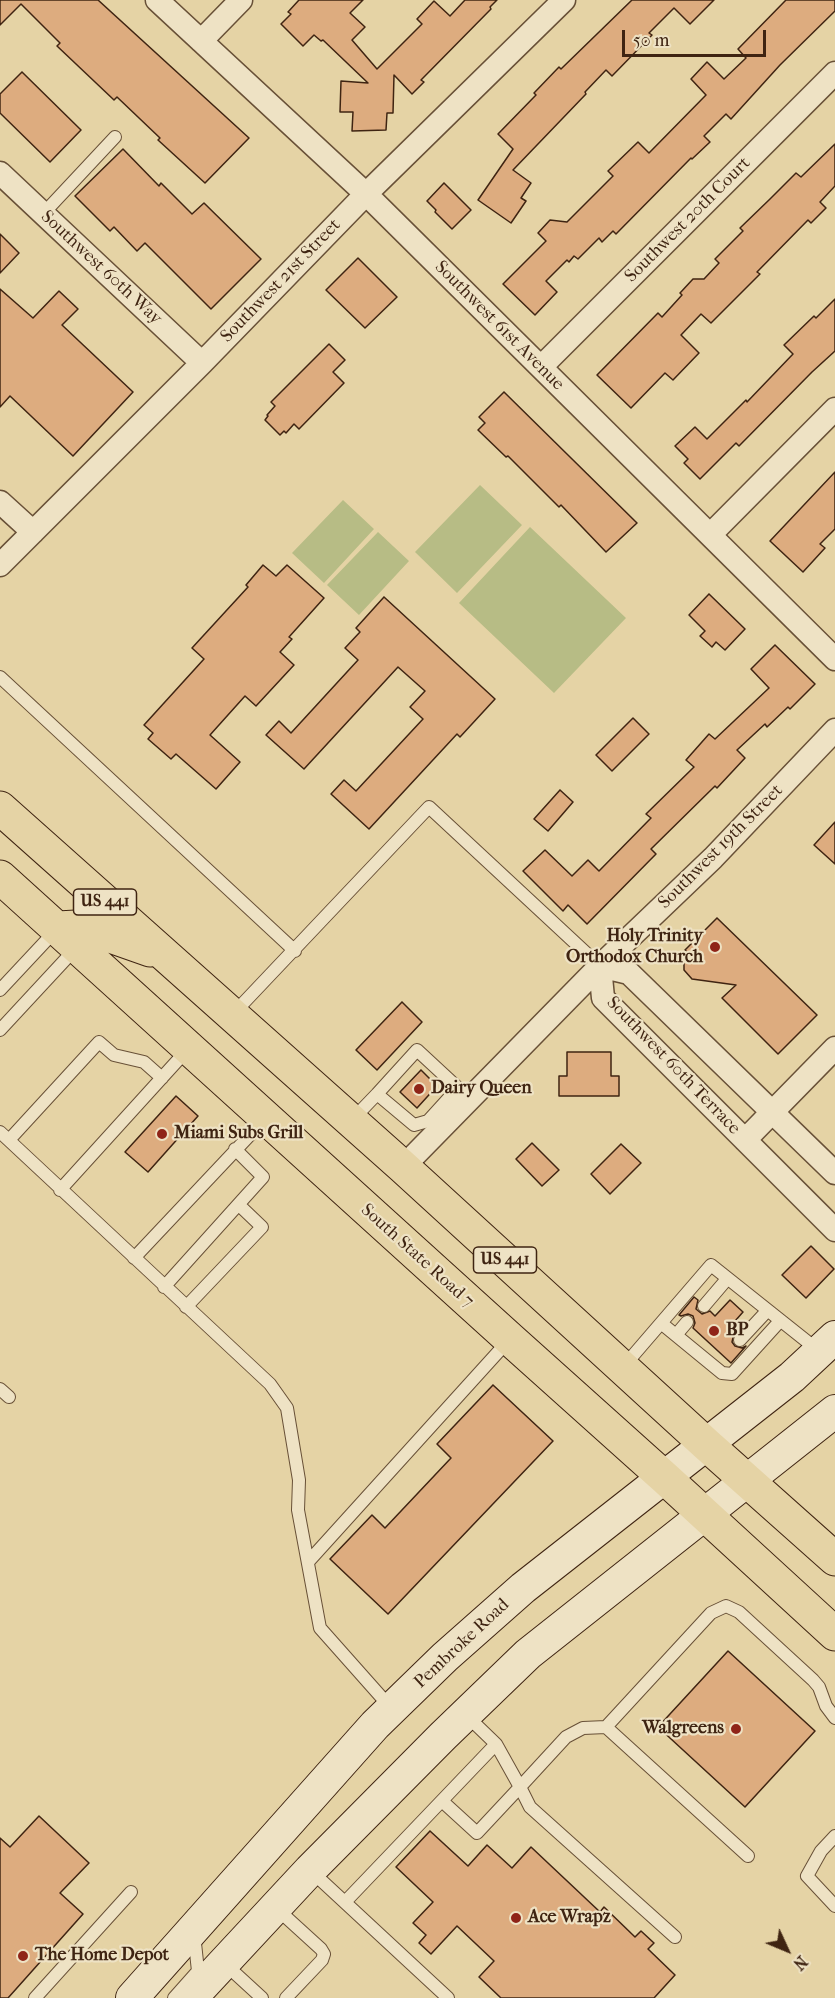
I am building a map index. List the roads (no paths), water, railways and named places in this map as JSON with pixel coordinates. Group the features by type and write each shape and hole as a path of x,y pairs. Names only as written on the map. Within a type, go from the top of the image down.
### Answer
{"main road":[{"name":"US 441","path":"0,808 403,1167 835,1559"},
{"name":"South State Road 7","path":"0,877 835,1634"},
{"path":"68,937 76,927 96,931 164,954"},
{"name":"Pembroke Road","path":"132,1998 375,1725 445,1657 514,1596 792,1377 827,1345"},
{"path":"191,1998 310,1870 528,1654 835,1411"}],"street":[{"name":"Southwest 61st Avenue","path":"157,0 366,194 835,659"},
{"path":"201,41 242,0"},
{"name":"Southwest 21st Street","path":"0,565 202,363 366,194 564,0"},
{"name":"Southwest 20th Court","path":"541,367 835,73"},
{"name":"Southwest 60th Way","path":"0,173 202,363"},
{"path":"710,535 835,409"},
{"path":"0,502 33,532"},
{"name":"Southwest 19th Street","path":"403,1167 452,1105 712,858 835,730"},
{"name":"Southwest 60th Terrace","path":"835,1173 629,973 600,966 603,998 835,1230"},
{"path":"745,1140 835,1048"}],"lane":[{"path":"43,214 115,137"},
{"path":"0,677 295,951"},
{"path":"232,1015 429,807 600,966"},
{"path":"0,990 68,937"},
{"path":"0,1030 68,937"},
{"path":"162,1078 144,1062 114,1055 99,1042 4,1136 270,1384 287,1408 299,1480 298,1510 320,1628 392,1709"},
{"path":"60,1190 189,1048"},
{"path":"351,1121 417,1050 458,1088 452,1105 428,1121 414,1125 377,1094"},
{"path":"134,1258 265,1118"},
{"path":"164,1287 263,1177 235,1149"},
{"path":"186,1307 262,1227 238,1205"},
{"path":"622,1367 711,1265 780,1321 827,1345"},
{"path":"704,1306 727,1279"},
{"path":"740,1340 767,1311"},
{"path":"661,1323 722,1373 732,1374 780,1321"},
{"path":"676,1335 687,1322"},
{"path":"308,1562 510,1339"},
{"path":"714,1367 724,1356"},
{"path":"442,1801 477,1833 566,1737 583,1728 606,1726 711,1612 726,1605 739,1612 813,1680 835,1718"},
{"path":"465,1714 496,1744 530,1807 675,1937"},
{"path":"606,1726 748,1856"},
{"path":"345,1902 496,1744"},
{"path":"835,1836 821,1851 807,1876 835,1906"},
{"path":"310,1870 448,1998"},
{"path":"35,1998 131,1892"},
{"path":"275,1908 324,1954 322,1960 286,1998"},
{"path":"174,1998 198,1971 194,1930"},
{"path":"224,1963 262,1998"}],"place":[{"name":"Holy Trinity Orthodox Church","path":"715,947"},
{"name":"Dairy Queen","path":"419,1089"},
{"name":"Miami Subs Grill","path":"162,1134"},
{"name":"BP","path":"714,1331"},
{"name":"Walgreens","path":"736,1729"},
{"name":"Ace Wrapz","path":"516,1918"},
{"name":"The Home Depot","path":"23,1956"}]}
